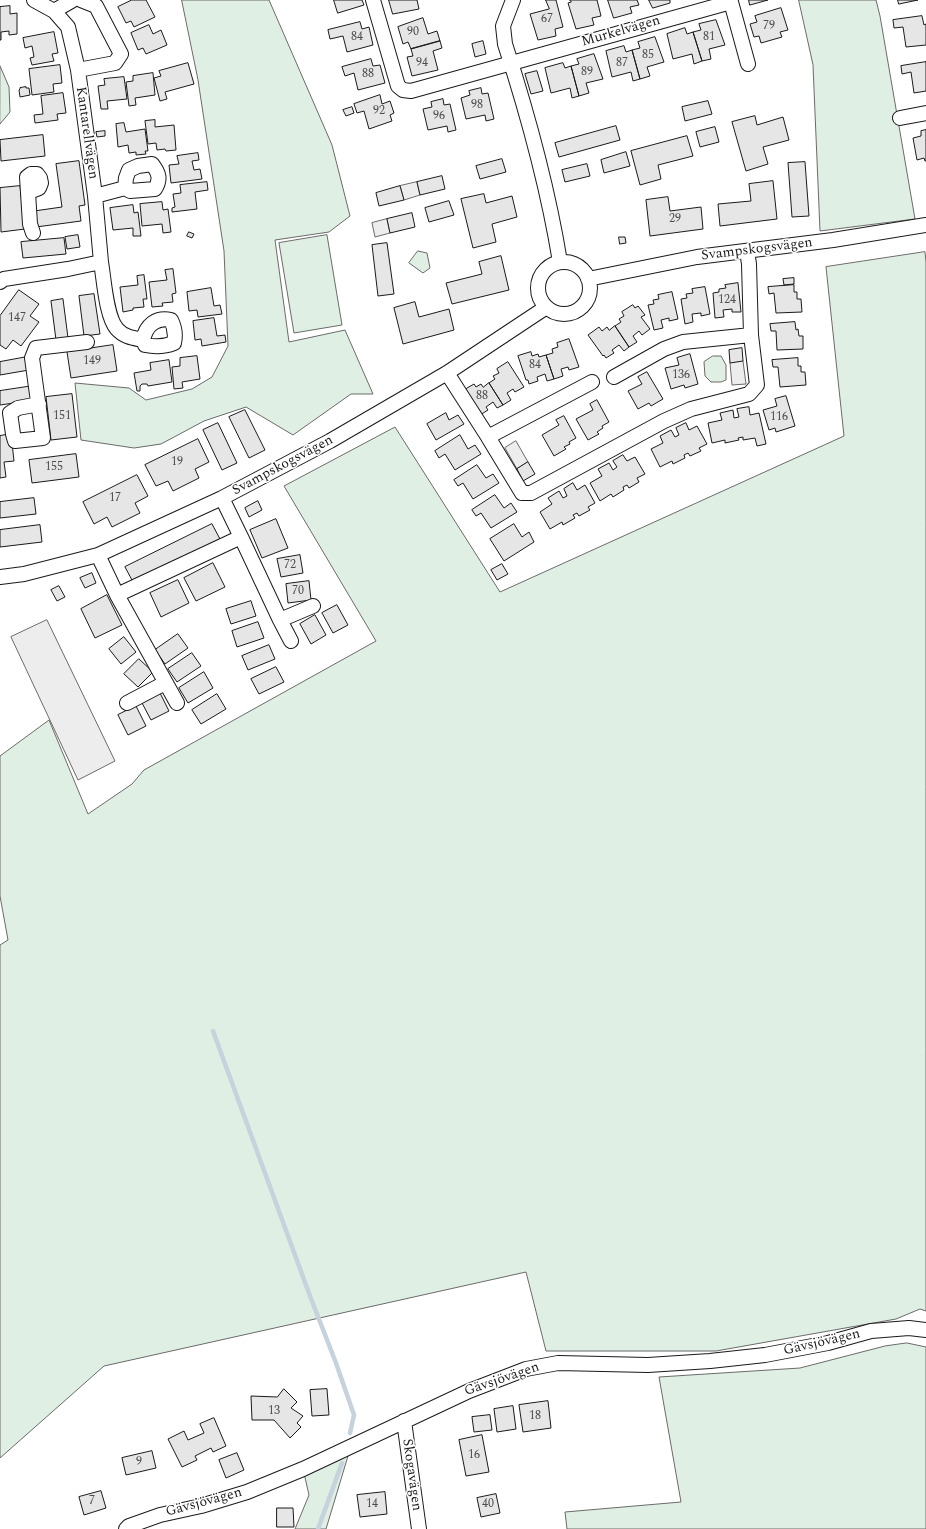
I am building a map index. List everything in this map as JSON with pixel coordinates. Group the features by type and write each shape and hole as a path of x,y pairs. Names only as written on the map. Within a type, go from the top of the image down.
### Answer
{"street":[{"name":"Kantarellvägen","path":"34,0 54,11 68,27 78,70 95,196 101,262 110,316 117,329 129,338 143,340"},
{"path":"54,11 73,0"},
{"name":"Kantarellvägen","path":"78,70 115,63 121,54 96,6 81,0"},
{"name":"Murkelvägen","path":"374,0 398,86 403,90 411,91 731,1 748,64"},
{"path":"513,0 503,26 505,44 542,170 556,233 560,262"},
{"path":"900,118 926,113"},
{"path":"28,188 32,233"},
{"name":"Kantarellvägen","path":"95,196 125,188"},
{"name":"Svampskogsvägen","path":"588,279 690,258 833,240 926,225"},
{"path":"447,373 522,493 531,493 691,409 749,394 757,385 751,335 749,264 747,251"},
{"path":"0,282 101,262"},
{"path":"560,262 579,266 584,271 588,279 590,290 588,299 581,308 574,313 565,315 545,308 538,295 537,286 544,270 560,262"},
{"name":"Svampskogsvägen","path":"0,577 24,574 98,555 222,498 330,441 447,373 545,308"},
{"path":"614,377 664,348 683,342 751,335"},
{"path":"39,404 32,358 36,348 80,340"},
{"path":"488,437 592,382"},
{"path":"222,498 291,641"},
{"path":"117,595 241,537"},
{"path":"98,555 117,595 177,703"},
{"path":"280,620 313,606"},
{"path":"127,702 166,682"},
{"name":"Gävsjövägen","path":"126,1529 129,1526 160,1515 201,1506 247,1492 303,1469 469,1391 519,1372 558,1363 648,1365 710,1361 765,1355 828,1343 871,1332 909,1328 926,1330"},
{"name":"Skogavägen","path":"404,1421 419,1529"}],"green space":[{"path":"182,0 269,0 332,145 350,216 329,232 275,240 289,342 345,330 373,394 351,394 293,435 246,407 204,421 161,444 134,448 81,440 75,383 129,388 146,400 192,389 212,377 228,346 224,251 198,80"},
{"path":"799,0 876,0 915,219 820,231 813,65"},
{"path":"0,66 9,87 10,112 0,124"},
{"path":"327,235 342,325 294,333 279,243"},
{"path":"418,251 427,253 430,268 423,273 409,263"},
{"path":"925,252 926,1311 920,1309 896,1319 716,1351 546,1351 526,1272 104,1366 0,1458 0,945 8,940 0,896 0,756 49,720 88,814 132,784 144,770 376,641 284,486 395,427 500,592 844,436 826,267"},
{"path":"713,356 721,356 726,365 726,380 721,382 711,382 705,376 704,362"},
{"path":"907,1343 926,1347 926,1529 567,1529 565,1512 681,1502 659,1377 800,1368 885,1346"},
{"path":"351,1446 326,1529 295,1529 309,1495 303,1469"}],"shaded area":[{"path":"417,182 420,195 404,200 400,186"},
{"path":"387,219 390,233 375,237 372,223"},
{"path":"743,361 746,384 732,385 730,363"},
{"path":"516,441 528,462 517,469 505,448"},
{"path":"47,620 115,761 78,780 11,637"}],"building":[{"path":"132,0 146,0 155,17 134,27 131,21 126,23 118,7"},
{"path":"334,0 362,0 364,5 338,13"},
{"path":"389,0 417,0 419,9 393,14"},
{"path":"546,0 556,0 563,27 555,29 556,36 538,40 530,14 549,9"},
{"path":"570,0 597,0 601,16 592,18 594,25 576,29 568,3 571,2"},
{"path":"608,0 637,0 639,5 630,7 632,13 614,18"},
{"path":"649,0 670,0 670,3 653,8"},
{"path":"749,0 768,0 750,5"},
{"path":"898,0 918,0 899,4"},
{"path":"10,6 10,14 17,13 17,34 9,35 9,31 1,32 0,40 0,7"},
{"path":"781,8 788,30 780,32 782,37 761,43 759,36 754,37 750,24 757,22 755,16"},
{"path":"922,16 924,25 926,24 926,45 906,47 903,27 894,28 893,20"},
{"path":"423,18 428,34 437,31 440,41 411,49 408,42 403,44 398,27"},
{"path":"716,20 725,45 709,49 711,59 702,61 693,32 701,30 699,24"},
{"path":"360,22 362,29 369,27 373,45 347,52 343,36 330,39 328,30"},
{"path":"149,25 153,34 161,30 167,45 146,54 143,48 138,50 131,33"},
{"path":"685,28 687,34 693,32 702,61 694,64 692,54 673,59 667,34"},
{"path":"54,32 58,53 52,54 54,61 32,65 30,58 34,57 32,46 25,48 23,38"},
{"path":"655,37 664,62 647,67 650,76 640,79 632,50 640,48 638,42"},
{"path":"440,41 442,48 433,51 438,70 412,76 407,57 413,56 411,49"},
{"path":"483,41 486,54 475,57 472,44"},
{"path":"624,46 626,52 632,50 640,79 633,81 631,72 612,77 606,51"},
{"path":"594,54 603,79 586,83 589,93 579,96 571,66 579,64 577,59"},
{"path":"371,59 373,66 380,65 385,83 358,90 354,73 345,76 342,67"},
{"path":"926,62 926,91 914,93 911,72 902,74 901,66"},
{"path":"188,63 194,84 165,92 167,99 160,101 154,78 161,76 159,71"},
{"path":"563,63 565,68 571,66 579,96 572,98 570,88 551,93 545,68"},
{"path":"60,65 62,83 53,84 54,92 32,95 29,69"},
{"path":"537,71 543,91 531,94 525,74"},
{"path":"153,73 155,95 135,98 136,105 129,106 126,82 133,81 133,76"},
{"path":"124,77 127,99 107,101 108,109 101,109 98,86 105,85 104,79"},
{"path":"20,88 29,88 30,95 20,97"},
{"path":"481,88 482,94 488,93 494,119 486,121 485,115 466,119 461,98 470,95 469,91"},
{"path":"63,93 66,113 57,114 58,120 35,123 34,115 43,114 41,96"},
{"path":"380,95 382,104 390,101 394,113 390,115 392,121 369,129 364,111 357,113 354,104"},
{"path":"443,99 444,105 450,104 456,130 448,132 447,126 428,130 423,109 432,107 431,102"},
{"path":"708,101 712,114 685,121 682,107"},
{"path":"352,107 354,113 346,116 343,110"},
{"path":"755,116 757,125 783,117 789,140 763,147 768,164 746,171 732,122"},
{"path":"155,120 155,127 174,125 176,150 157,150 156,143 148,144 145,121"},
{"path":"124,123 126,132 145,129 148,151 145,151 146,154 136,155 136,152 129,153 128,145 118,147 116,124"},
{"path":"616,126 620,140 559,157 555,143"},
{"path":"715,127 719,142 700,147 696,132"},
{"path":"926,130 926,161 924,158 917,160 913,138 921,136 921,131"},
{"path":"105,131 105,136 97,137 96,132"},
{"path":"43,135 45,156 1,161 0,140"},
{"path":"687,136 693,156 658,165 661,179 640,185 631,151"},
{"path":"626,152 630,166 604,173 601,160"},
{"path":"198,153 199,160 192,161 194,170 200,169 202,179 171,183 169,165 179,164 177,156"},
{"path":"502,159 506,172 480,179 476,166"},
{"path":"79,161 85,205 79,206 81,221 36,227 34,211 62,207 56,164"},
{"path":"805,162 809,216 792,217 788,163"},
{"path":"587,164 590,176 565,182 562,170"},
{"path":"442,176 445,189 420,195 417,182"},
{"path":"773,181 777,219 720,226 718,204 751,201 749,184"},
{"path":"207,182 208,190 195,192 197,209 172,212 172,208 175,207 173,194 181,193 180,185"},
{"path":"20,186 25,229 1,232 0,188"},
{"path":"400,186 404,200 379,206 376,193"},
{"path":"484,194 486,203 512,196 517,217 492,224 496,242 473,248 461,199"},
{"path":"668,197 670,211 701,207 703,229 650,236 646,200"},
{"path":"449,201 454,215 429,222 425,208"},
{"path":"162,202 163,210 168,209 171,232 163,233 162,224 142,226 140,204"},
{"path":"133,205 134,213 138,212 141,236 133,236 133,228 113,230 110,208"},
{"path":"412,213 415,227 390,233 387,219"},
{"path":"189,232 194,234 192,238 187,236"},
{"path":"78,235 80,247 67,249 65,237"},
{"path":"619,237 625,237 626,243 620,244"},
{"path":"64,238 66,254 23,258 21,242"},
{"path":"387,243 394,294 378,296 372,245"},
{"path":"501,256 509,290 452,304 446,283 482,274 479,262"},
{"path":"173,269 176,293 172,294 173,302 162,303 163,306 152,307 149,282 167,280 165,270"},
{"path":"144,275 147,299 143,299 144,307 133,308 133,310 123,312 120,287 138,285 137,276"},
{"path":"794,278 794,284 784,285 783,279"},
{"path":"738,283 741,312 732,312 732,309 723,310 724,317 715,318 713,293 719,292 719,289 726,288 725,285"},
{"path":"794,285 794,292 797,292 797,299 801,299 802,312 776,313 774,293 769,294 768,287"},
{"path":"705,287 710,314 701,316 701,313 692,314 693,322 685,324 681,299 687,298 686,294 693,293 692,289"},
{"path":"211,288 214,306 220,305 222,314 198,317 197,310 189,311 187,292"},
{"path":"19,290 39,304 30,316 39,322 21,346 13,340 6,349 0,345 0,316"},
{"path":"672,292 678,319 669,321 669,318 661,320 663,328 654,330 648,305 654,304 653,300 659,299 658,295"},
{"path":"94,294 100,334 84,336 79,296"},
{"path":"63,299 68,338 56,340 51,301"},
{"path":"415,302 419,317 449,309 454,330 403,344 394,308"},
{"path":"633,305 635,308 638,306 645,315 641,317 650,329 642,335 639,331 633,336 637,342 629,347 615,326 621,322 619,319 624,316 622,312"},
{"path":"214,318 217,336 225,335 226,342 202,346 201,339 195,340 193,321"},
{"path":"795,322 796,330 798,329 799,336 803,336 803,349 777,350 776,331 771,331 770,324"},
{"path":"615,326 629,347 624,351 619,345 612,350 614,353 606,358 588,335 599,327 602,331 607,327 609,330"},
{"path":"569,339 579,367 569,370 568,367 561,369 563,376 554,379 546,355 553,353 552,349 558,347 557,343"},
{"path":"113,345 117,371 71,378 67,352"},
{"path":"742,348 743,361 730,363 729,350"},
{"path":"531,352 532,356 538,354 539,357 546,355 554,379 547,381 545,374 537,377 538,381 529,384 528,380 526,380 518,356"},
{"path":"690,354 698,384 685,388 684,385 671,389 665,368 679,365 677,358"},
{"path":"197,356 200,379 182,382 183,388 174,389 172,367 180,366 180,358"},
{"path":"27,357 29,370 0,375 0,362"},
{"path":"798,358 798,366 801,366 801,372 805,372 806,385 780,387 778,367 773,367 772,360"},
{"path":"169,360 172,382 148,386 147,384 142,384 140,386 140,391 137,391 134,373 151,370 150,363"},
{"path":"508,362 524,387 515,392 513,389 507,393 511,400 503,405 489,383 495,379 493,376 499,373 497,369"},
{"path":"647,372 663,399 651,406 649,403 638,409 628,391 642,384 638,377"},
{"path":"489,383 503,405 497,408 493,402 486,407 488,410 480,415 462,391 474,384 476,387 481,384 483,387"},
{"path":"33,386 35,400 0,405 0,391"},
{"path":"72,394 77,437 51,440 46,397"},
{"path":"786,396 795,426 776,432 775,428 769,430 763,410 777,406 775,399"},
{"path":"597,400 609,422 602,426 603,428 597,432 599,434 588,440 576,419 593,410 590,404"},
{"path":"749,407 750,415 759,413 766,444 757,446 755,438 743,440 743,437 738,438 739,440 725,443 725,440 712,443 708,423 722,420 720,413 733,410 734,418 739,417 737,409"},
{"path":"245,410 265,450 249,458 229,417"},
{"path":"446,413 449,420 458,415 464,424 436,440 427,424"},
{"path":"564,416 576,438 564,447 566,449 554,456 542,435 559,425 556,420"},
{"path":"218,423 237,463 222,470 203,430"},
{"path":"686,423 689,430 697,426 707,444 699,448 701,451 690,456 688,453 684,455 685,458 673,464 672,461 660,467 651,449 663,443 660,436 671,430 675,437 679,435 676,428"},
{"path":"11,434 14,461 4,462 6,477 0,478 0,436"},
{"path":"460,435 468,449 475,445 481,454 455,470 445,454 439,458 435,451"},
{"path":"198,439 209,462 195,469 199,478 173,491 168,481 156,486 145,465"},
{"path":"76,454 79,477 32,483 29,460"},
{"path":"623,455 627,461 635,457 645,474 637,478 639,482 629,488 627,485 623,487 624,490 613,497 611,494 600,501 590,483 602,476 598,469 609,463 613,470 617,467 613,461"},
{"path":"528,462 535,474 523,481 517,469"},
{"path":"477,465 486,478 493,474 499,483 473,499 463,483 458,486 454,480"},
{"path":"137,475 148,496 135,503 140,513 112,527 107,517 94,524 83,502"},
{"path":"573,483 577,490 585,485 595,503 588,507 590,510 579,516 577,513 573,515 575,518 563,525 562,522 550,529 540,512 552,504 548,498 559,491 563,498 567,496 564,489"},
{"path":"495,495 504,508 511,503 517,512 491,528 481,513 476,516 472,510"},
{"path":"34,498 36,514 0,518 0,502"},
{"path":"258,501 262,510 249,517 245,508"},
{"path":"276,519 288,548 262,558 250,530"},
{"path":"212,524 220,539 133,582 125,567"},
{"path":"514,524 522,537 529,532 534,542 504,561 490,539"},
{"path":"40,525 42,542 0,547 0,530"},
{"path":"300,555 303,573 281,577 277,559"},
{"path":"213,563 225,587 196,601 184,578"},
{"path":"502,564 508,574 497,580 491,570"},
{"path":"92,573 96,583 85,588 80,578"},
{"path":"178,580 189,603 161,617 150,593"},
{"path":"309,581 311,600 288,603 286,584"},
{"path":"59,586 65,597 57,601 51,590"},
{"path":"107,595 122,625 95,638 81,609"},
{"path":"251,601 256,616 231,624 226,609"},
{"path":"337,605 348,625 333,633 322,613"},
{"path":"315,615 326,635 311,644 300,624"},
{"path":"258,622 264,638 237,647 232,631"},
{"path":"178,634 188,648 165,664 155,650"},
{"path":"124,637 136,652 121,664 109,649"},
{"path":"269,645 275,659 248,670 242,656"},
{"path":"192,653 201,666 177,682 168,669"},
{"path":"139,659 153,672 138,687 124,674"},
{"path":"276,667 284,682 259,694 251,679"},
{"path":"204,672 213,688 188,703 179,688"},
{"path":"160,693 169,711 151,720 142,703"},
{"path":"217,694 226,709 201,724 192,710"},
{"path":"136,706 146,726 128,735 118,715"},
{"path":"284,1389 297,1402 291,1408 303,1416 297,1423 301,1427 290,1438 274,1420 252,1420 251,1396 277,1397"},
{"path":"327,1389 329,1415 312,1416 310,1390"},
{"path":"548,1401 551,1428 523,1432 519,1405"},
{"path":"513,1406 516,1429 497,1432 494,1409"},
{"path":"490,1415 492,1430 474,1432 472,1417"},
{"path":"214,1418 226,1446 213,1452 211,1448 195,1456 197,1460 182,1467 168,1439 184,1431 188,1440 204,1433 200,1424"},
{"path":"482,1435 489,1472 466,1476 459,1440"},
{"path":"152,1451 156,1468 126,1475 122,1458"},
{"path":"237,1453 244,1470 226,1478 219,1460"},
{"path":"101,1491 106,1508 84,1515 79,1497"},
{"path":"385,1492 387,1514 360,1517 357,1495"},
{"path":"496,1494 500,1513 481,1517 477,1498"},
{"path":"277,1508 293,1508 294,1527 277,1527"}],"waterway":[{"path":"213,1031 354,1415 350,1433"},
{"path":"318,1529 342,1463"}]}
